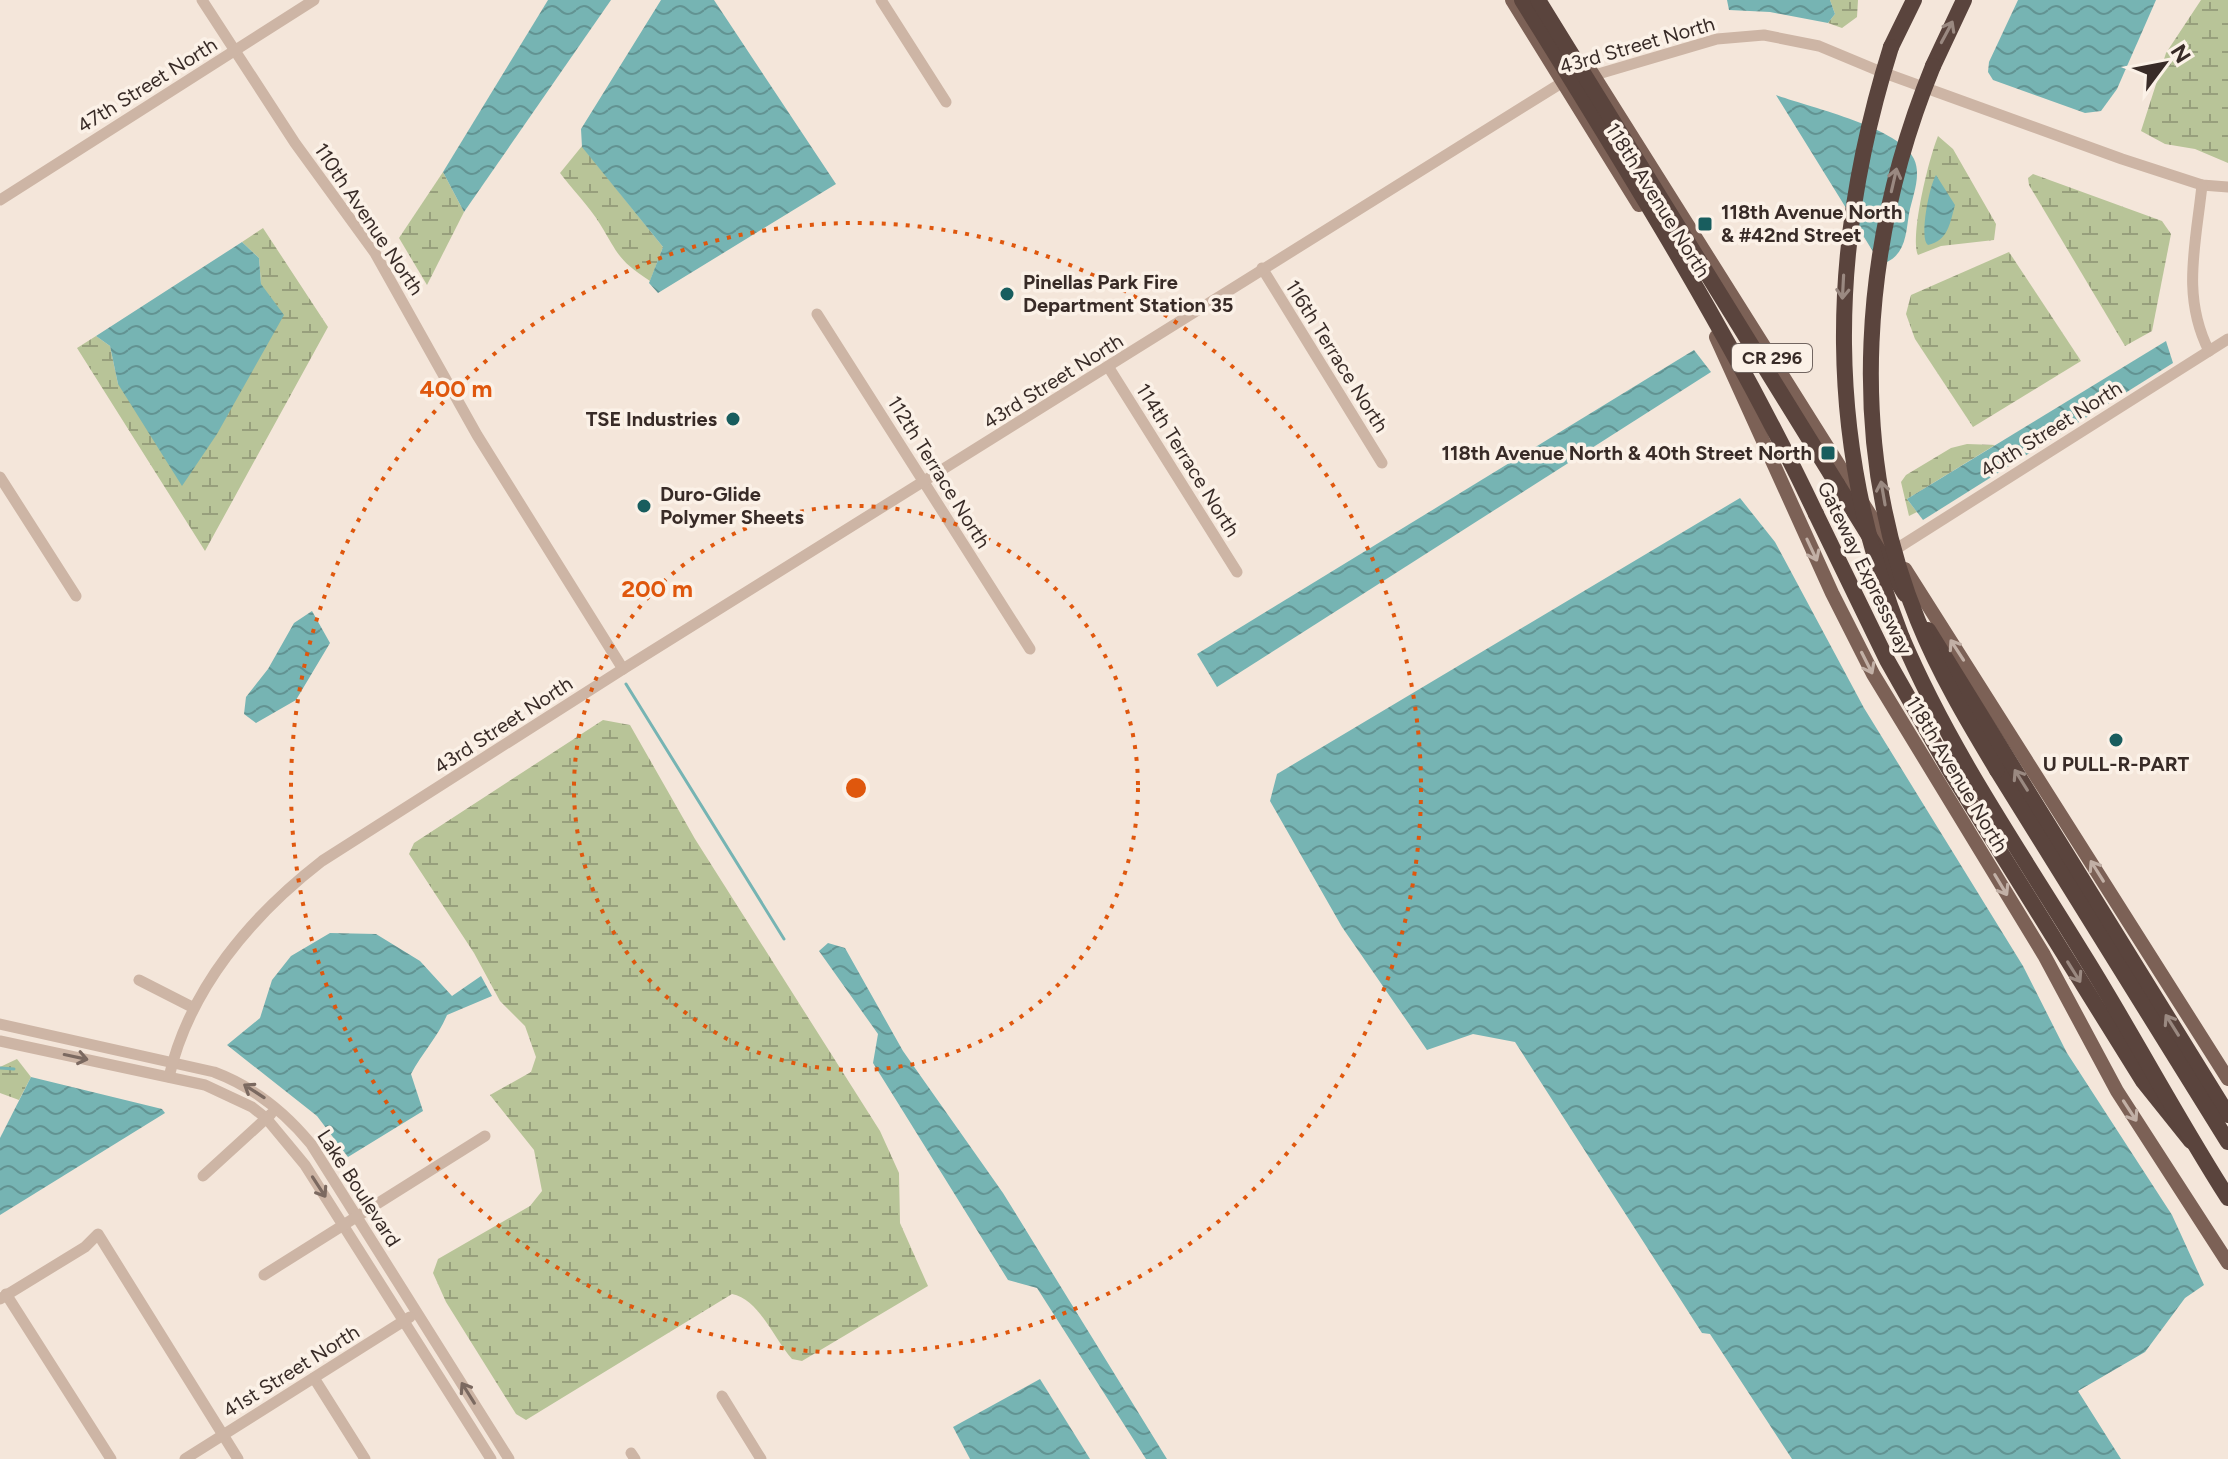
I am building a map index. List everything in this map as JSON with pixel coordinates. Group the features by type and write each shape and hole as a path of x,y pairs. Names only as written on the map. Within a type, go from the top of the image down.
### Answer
{"highway":[{"name":"Gateway Expressway","path":"1522,0 1677,253 1768,415 1887,660 1950,771 2143,1081 2191,1141"},
{"name":"Gateway Expressway","path":"1538,0 2228,1115"},
{"name":"Gateway Expressway","path":"1914,0 1891,47 1869,118 1855,187 1844,274 1842,330 1848,426 1861,506 1875,562 1902,638 1942,721 2153,1068 2191,1141 2228,1198"},
{"name":"Gateway Expressway","path":"1964,0 1933,66 1898,161 1877,266 1871,338 1876,453 1892,540 1917,620 1946,681 1997,770 2228,1142"}],"main road":[{"name":"118th Avenue North","path":"1512,0 1712,327 1825,579 1873,674 2044,955 2117,1091 2228,1263"},
{"name":"118th Avenue North","path":"1547,0 2228,1079"}],"street":[{"name":"110th Avenue North","path":"202,0 375,253 477,435 623,669"},
{"name":"47th Street North","path":"0,200 314,0"},
{"path":"881,0 946,102"},
{"name":"43rd Street North","path":"169,1077 192,1007 230,953 303,876 623,669 1563,82 1594,76 1717,39 1764,35 1819,46 1879,71 2202,185 2228,187"},
{"path":"2202,185 2190,295 2199,331 2209,351"},
{"name":"116th Terrace North","path":"1262,268 1382,463"},
{"name":"112th Terrace North","path":"817,314 1030,649"},
{"name":"40th Street North","path":"1893,551 2228,339"},
{"name":"114th Terrace North","path":"1109,368 1237,572"},
{"path":"0,477 76,596"},
{"path":"139,980 192,1007"},
{"name":"Lake Boulevard","path":"0,1024 173,1061 237,1080 277,1108 311,1144 509,1459"},
{"name":"Lake Boulevard","path":"0,1041 169,1077 233,1097 266,1118 285,1137 344,1225 491,1459"},
{"path":"203,1176 277,1108"},
{"path":"264,1275 485,1136"},
{"path":"111,1459 3,1296 85,1247 98,1234 238,1459"},
{"name":"41st Street North","path":"185,1459 417,1312"},
{"path":"314,1378 365,1459"},
{"path":"722,1396 761,1459"}],"green space":[{"path":"1830,0 1858,0 1857,17 1842,28 1828,23 1835,14"},
{"path":"2201,0 2228,0 2228,163 2195,149 2165,144 2141,131 2166,53"},
{"path":"1938,136 1953,149 1996,224 1994,240 1941,246 1918,255 1918,214"},
{"path":"582,146 663,247 650,281 620,256 596,217 560,173"},
{"path":"443,172 464,212 427,285 399,238"},
{"path":"2033,174 2162,221 2171,234 2152,331 2125,346 2029,185 2028,178"},
{"path":"263,228 328,327 205,551 77,348 96,336 110,346 118,384 261,284 259,258 242,242"},
{"path":"2009,252 2081,361 1973,427 1915,339 1906,314 1911,295"},
{"path":"1967,444 1995,445 1907,499 1917,512 1909,516 1901,482 1906,475 1951,448"},
{"path":"603,720 630,725 695,839 880,1131 899,1173 900,1223 928,1286 802,1361 792,1359 750,1303 732,1294 526,1420 516,1414 446,1302 433,1273 438,1259 530,1206 542,1191 534,1150 490,1095 531,1072 536,1057 525,1026 500,1001 474,953 409,854 414,843"},
{"path":"17,1059 31,1077 19,1100 0,1093 0,1067"}],"water":[{"path":"548,0 611,0 464,212 443,172"},
{"path":"661,0 714,0 836,184 658,293 649,283 663,247 582,147 581,129"},
{"path":"1727,0 1830,0 1835,14 1828,23 1770,12 1729,10"},
{"path":"2018,0 2156,0 2117,89 2101,111 2085,113 1993,80 1988,72 1989,62"},
{"path":"1776,95 1873,128 1906,148 1914,159 1917,179 1906,235 1902,248 1893,258 1887,262 1877,258"},
{"path":"1936,175 1955,205 1944,235 1928,245 1924,233 1926,212"},
{"path":"242,242 259,258 261,284 284,315 217,434 182,486 118,384 110,346 96,336"},
{"path":"2166,341 2173,363 1923,520 1907,499"},
{"path":"1694,350 1711,372 1217,687 1197,654"},
{"path":"1740,498 1775,542 1864,708 2023,966 2067,1053 2172,1215 2204,1285 2185,1298 2145,1352 2078,1391 2121,1459 1792,1459 1710,1334 1702,1333 1515,1042 1473,1034 1427,1050 1342,927 1270,801 1277,774"},
{"path":"312,611 330,643 296,700 256,723 244,714 246,697 268,669 294,623"},
{"path":"330,933 376,934 420,961 452,996 481,976 492,996 447,1015 415,1066 411,1074 423,1111 348,1157 317,1116 227,1045 260,1018 272,980 291,956"},
{"path":"828,943 845,948 903,1051 1003,1193 1167,1459 1146,1459 1037,1288 1008,1280 873,1063 878,1034 819,951"},
{"path":"31,1077 162,1109 165,1113 0,1215 0,1138"},
{"path":"1040,1379 1090,1459 970,1459 953,1427"}],"waterway":[{"path":"626,684 784,939"},
{"path":"0,1068 14,1069"}],"place":[{"name":"118th Avenue North & #42nd Street","path":"1705,224"},
{"name":"Pinellas Park Fire Department Station 35","path":"1007,294"},
{"name":"TSE Industries","path":"733,419"},
{"name":"118th Avenue North & 40th Street North","path":"1828,453"},
{"name":"Duro-Glide Polymer Sheets","path":"644,506"},
{"name":"U PULL-R-PART","path":"2116,740"}]}
